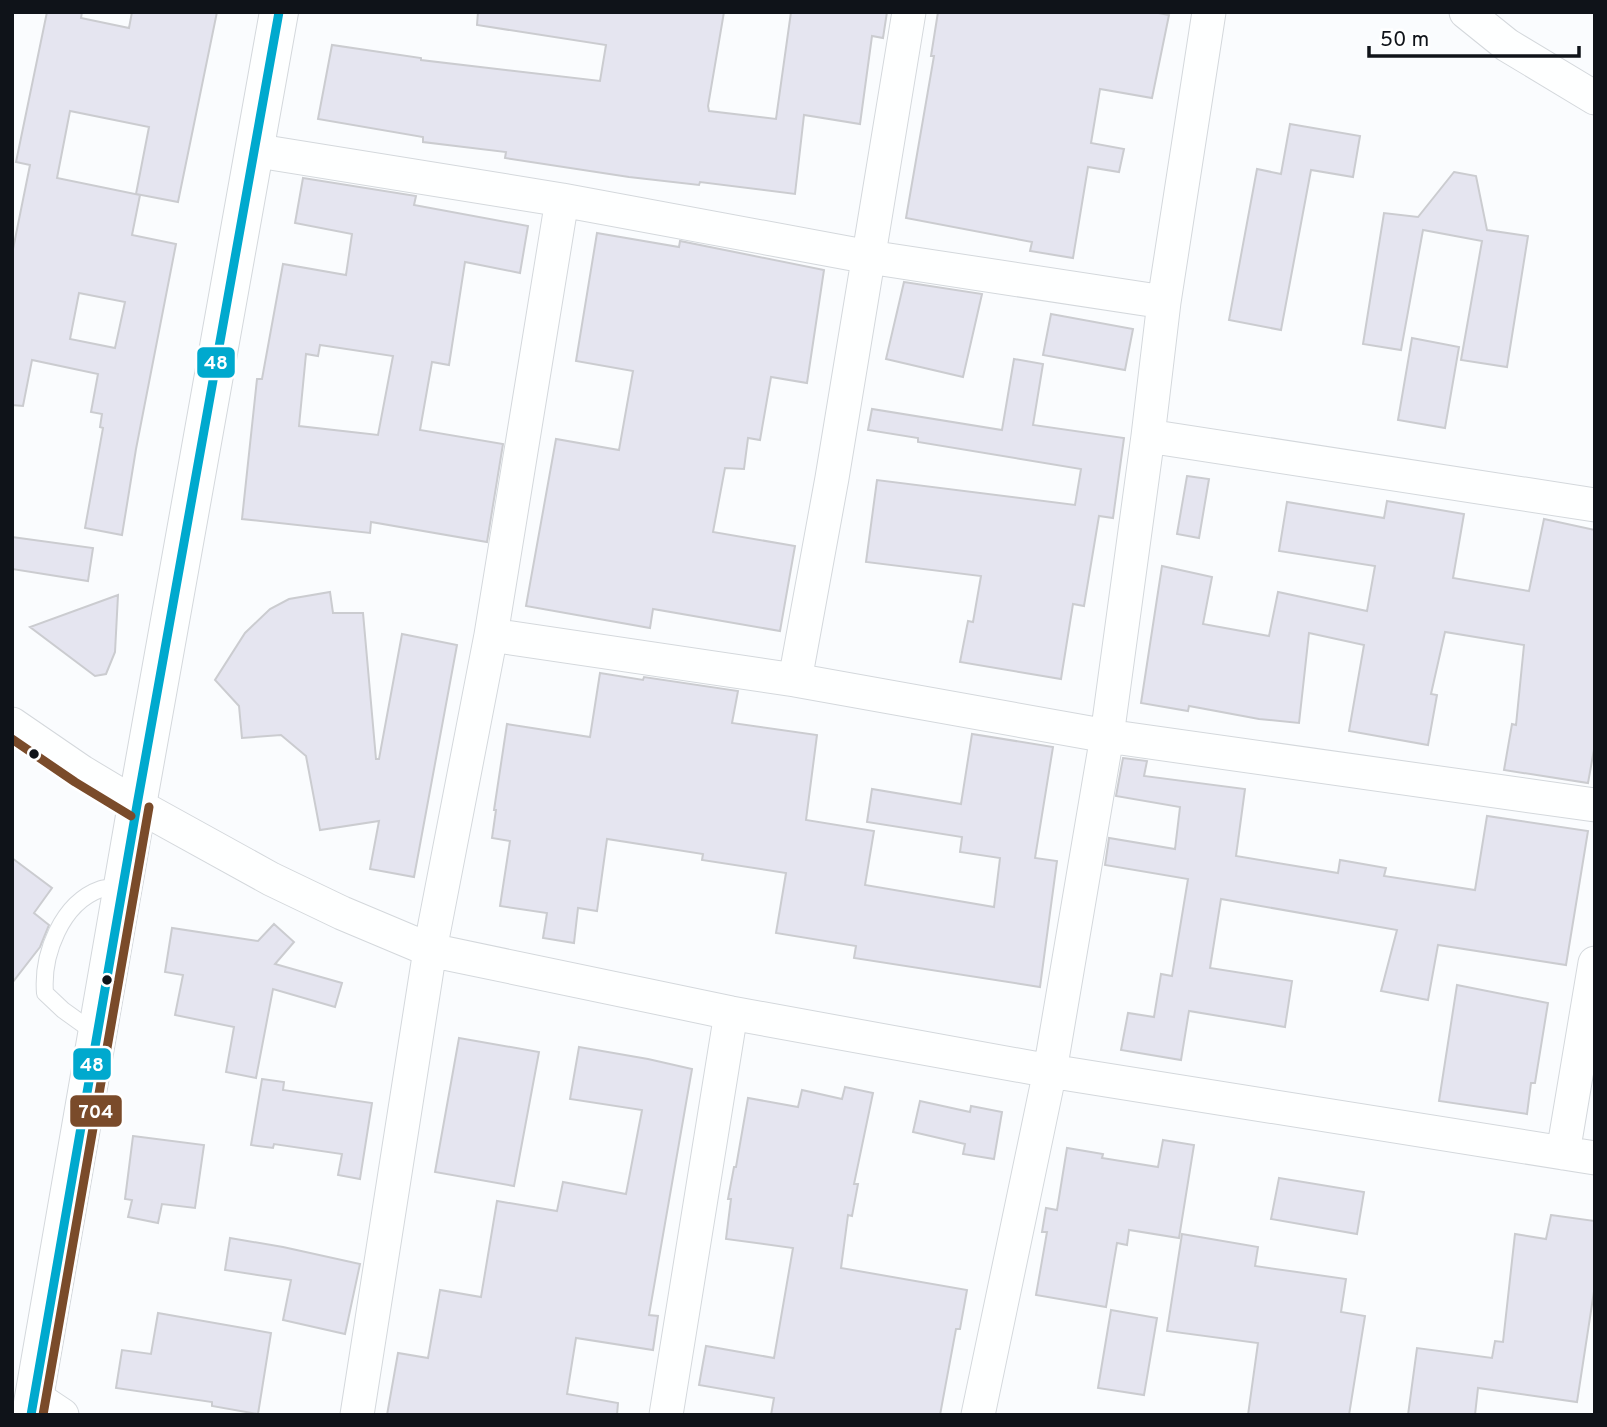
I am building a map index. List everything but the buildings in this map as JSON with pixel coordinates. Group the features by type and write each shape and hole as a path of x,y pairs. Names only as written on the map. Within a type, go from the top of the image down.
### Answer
{"street":[{"path":"43,1409 97,1034 279,12"},
{"path":"795,680 909,12"},
{"path":"985,1414 1050,1071 1107,736 1164,302 1209,12"},
{"path":"1466,12 1507,45 1595,98"},
{"path":"253,150 562,200 869,257 1164,302"},
{"path":"357,1415 430,950 491,635 562,200"},
{"path":"1148,436 1595,505"},
{"path":"491,635 795,680 1107,736 1595,805"},
{"path":"12,724 82,772 137,805 271,879 430,950 731,1013 1050,1071 1579,1155 1595,963"},
{"path":"666,1415 731,1013"}],"lane":[{"path":"97,1034 63,1010 45,993 43,975 54,939 65,916 82,900 102,889 122,888"}],"transit line":[{"name":"48","path":"31,1415 279,12"},
{"name":"704","path":"12,739 131,816"},
{"name":"704","path":"43,1415 149,807"}]}
